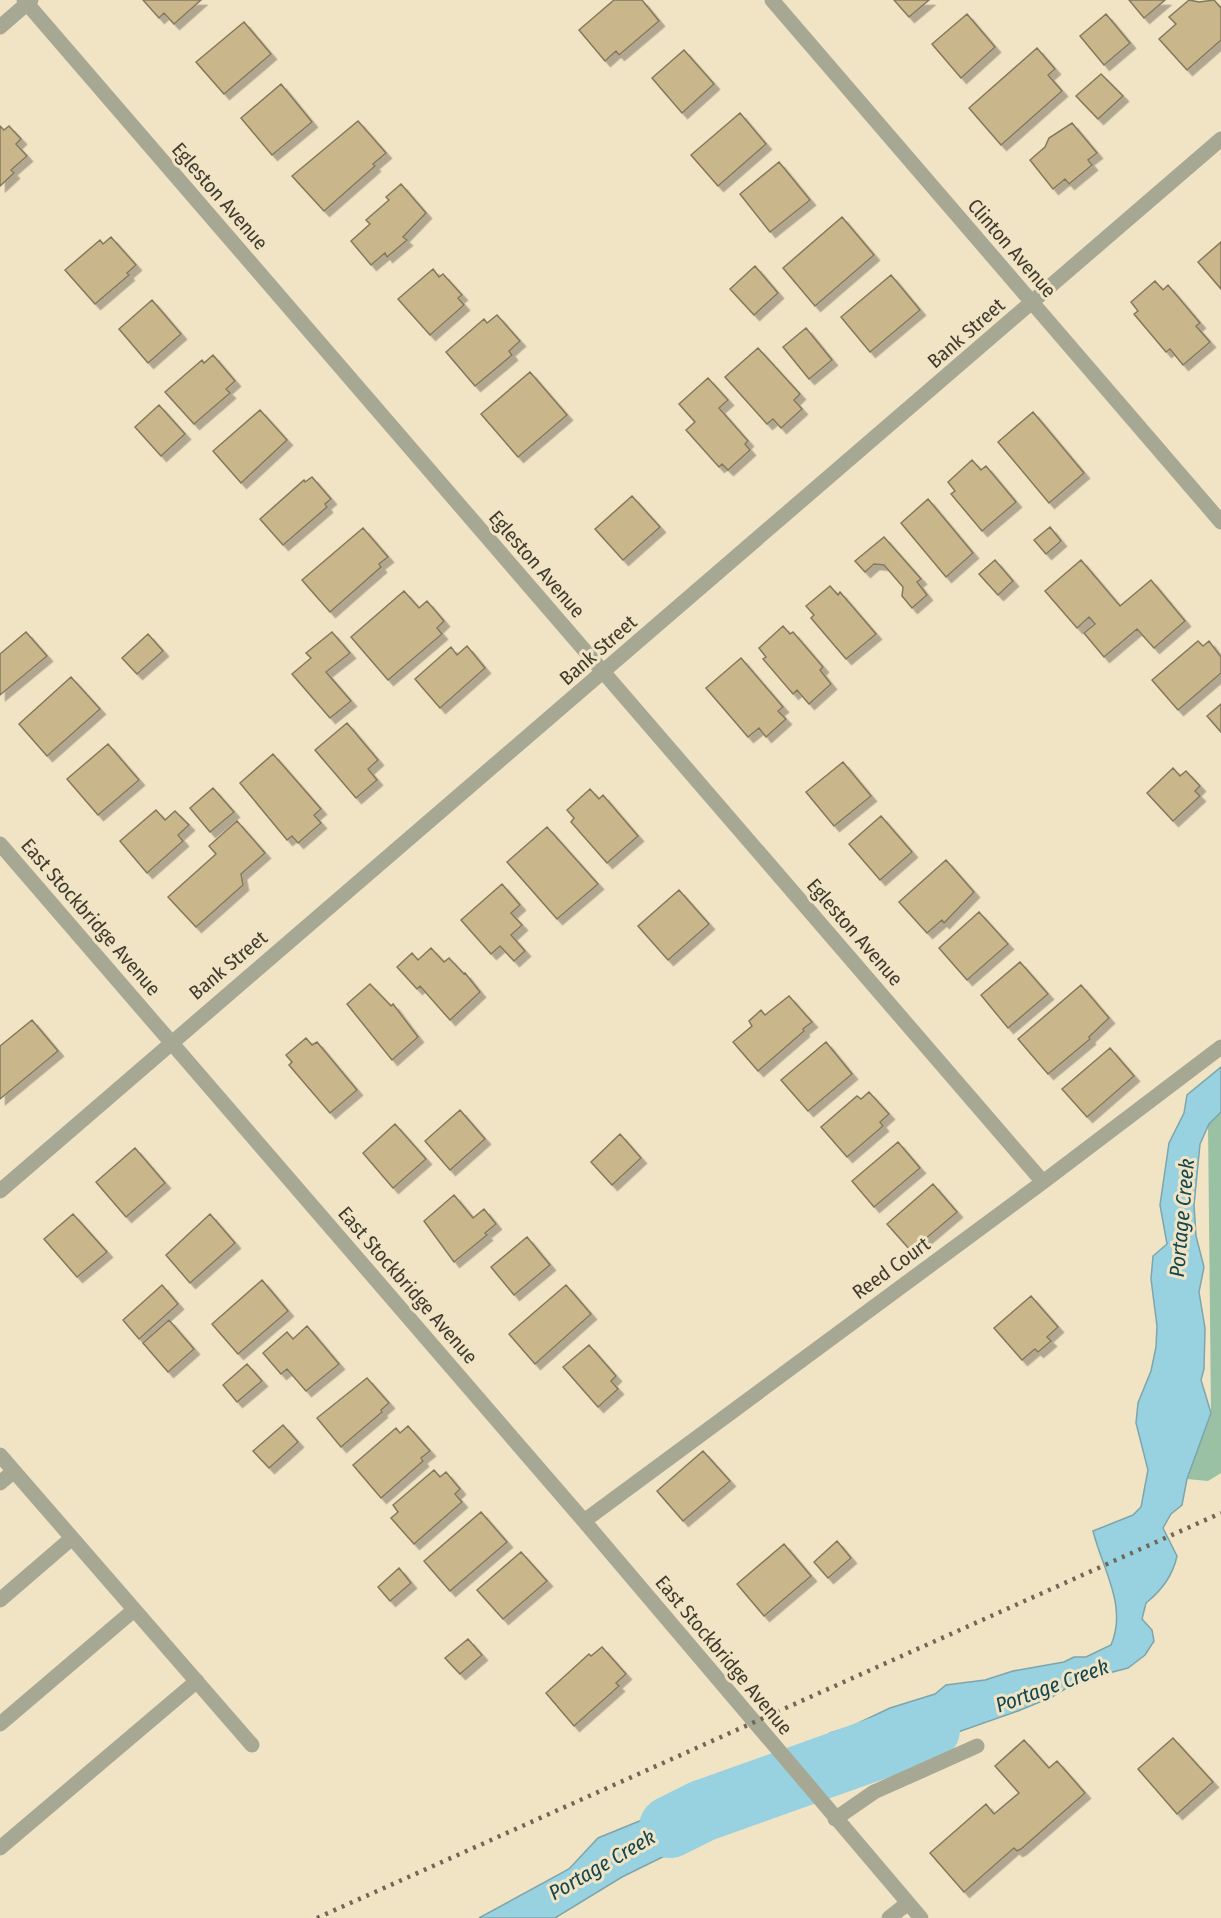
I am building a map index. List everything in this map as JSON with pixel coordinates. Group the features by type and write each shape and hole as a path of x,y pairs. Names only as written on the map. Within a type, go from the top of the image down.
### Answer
{"street":[{"name":"Clinton Avenue","path":"772,0 1221,522"},
{"path":"0,27 27,1"},
{"name":"Egleston Avenue","path":"27,1 1043,1182"},
{"name":"Bank Street","path":"0,1191 170,1041 604,673 1221,140"},
{"name":"East Stockbridge Avenue","path":"0,844 584,1521 835,1819"},
{"name":"Reed Court","path":"584,1521 1043,1182 1221,1047"},
{"path":"0,1455 252,1745"},
{"path":"0,1483 14,1471"},
{"path":"0,1600 72,1538"},
{"path":"0,1724 134,1610"},
{"path":"0,1848 197,1682"},
{"path":"921,1918 835,1819 874,1792 977,1746"},
{"path":"889,1918 908,1903"}],"green space":[{"path":"1221,1112 1221,1473 1208,1481 1187,1479 1211,1413 1208,1124"}],"water":[{"path":"1221,1067 1221,1112 1209,1124 1200,1144 1194,1205 1196,1236 1204,1267 1199,1292 1205,1328 1204,1369 1201,1380 1211,1413 1187,1479 1182,1505 1171,1514 1163,1528 1177,1556 1166,1582 1146,1603 1142,1619 1152,1630 1154,1641 1145,1655 1128,1668 1078,1681 1052,1697 1018,1711 858,1767 830,1733 850,1727 890,1708 935,1694 946,1685 985,1680 1013,1671 1064,1662 1074,1657 1086,1657 1111,1645 1117,1616 1115,1602 1093,1531 1133,1515 1141,1507 1148,1470 1136,1423 1138,1403 1151,1371 1156,1347 1157,1326 1151,1279 1153,1256 1167,1244 1160,1205 1169,1143 1184,1113 1187,1095"},
{"path":"742,1787 760,1809 622,1877 555,1918 479,1918 569,1869 598,1838 708,1793"}],"building":[{"path":"143,0 201,0 174,24 164,13 159,18"},
{"path":"614,0 642,0 659,21 619,55 616,51 605,61 579,30"},
{"path":"894,0 929,0 909,17"},
{"path":"1129,0 1165,0 1144,18"},
{"path":"1189,0 1199,2 1214,0 1221,8 1221,40 1187,70 1159,39 1176,24 1169,17"},
{"path":"967,14 995,47 961,78 932,44"},
{"path":"1106,14 1130,43 1104,65 1080,36"},
{"path":"244,22 271,54 224,94 196,62"},
{"path":"1037,48 1055,69 1048,75 1062,91 1001,145 969,108"},
{"path":"684,50 714,84 682,113 652,78"},
{"path":"1101,74 1123,96 1098,119 1076,96"},
{"path":"281,84 312,122 272,155 241,118"},
{"path":"740,113 766,144 718,186 691,155"},
{"path":"358,121 386,153 373,164 375,166 324,211 292,176"},
{"path":"1072,123 1097,153 1088,160 1092,165 1069,184 1065,179 1053,189 1030,160 1045,147 1049,138"},
{"path":"0,126 4,130 9,126 21,139 16,144 27,156 11,170 14,173 0,186"},
{"path":"779,162 810,200 770,232 740,194"},
{"path":"401,184 426,213 403,237 407,240 387,257 385,253 371,265 351,241 370,224 366,220 389,200 386,197"},
{"path":"842,217 874,255 815,306 783,268"},
{"path":"111,237 136,265 127,273 129,275 95,304 65,270 100,240 103,244"},
{"path":"1221,242 1221,289 1198,262"},
{"path":"755,266 778,293 754,315 730,289"},
{"path":"433,269 439,277 443,274 462,295 458,298 464,305 430,335 398,299"},
{"path":"891,275 920,310 870,352 841,317"},
{"path":"1155,281 1163,290 1168,285 1200,323 1196,326 1210,342 1183,365 1170,349 1166,352 1134,314 1138,311 1131,302"},
{"path":"152,300 181,334 148,363 119,329"},
{"path":"497,315 520,341 509,351 512,355 475,386 446,352 484,319 487,323"},
{"path":"806,328 832,360 809,379 783,347"},
{"path":"758,348 800,394 794,400 802,409 781,428 773,419 767,424 725,377"},
{"path":"213,355 235,381 226,389 230,393 194,424 165,392 202,360 204,363"},
{"path":"530,372 567,415 518,457 481,414"},
{"path":"708,378 728,400 719,408 748,441 745,444 750,450 728,470 722,464 719,467 686,430 695,422 679,404"},
{"path":"159,405 185,434 161,456 135,427"},
{"path":"260,410 287,440 241,483 213,451"},
{"path":"1033,412 1084,473 1049,503 998,442"},
{"path":"972,460 981,470 986,466 1016,502 982,531 951,494 955,491 948,482"},
{"path":"312,477 331,499 325,504 327,507 283,545 260,519 304,480 305,482"},
{"path":"632,496 660,527 623,560 595,529"},
{"path":"928,499 973,553 946,577 901,523"},
{"path":"1050,527 1061,541 1046,554 1034,540"},
{"path":"363,528 388,557 379,564 381,567 330,612 302,580"},
{"path":"884,537 921,579 917,582 927,595 912,608 902,596 903,587 884,565 874,564 865,572 855,561"},
{"path":"995,560 1013,581 998,595 979,574"},
{"path":"1081,560 1120,606 1151,580 1185,621 1154,648 1137,629 1104,657 1084,633 1095,624 1089,617 1077,628 1045,591"},
{"path":"830,586 838,595 840,592 876,634 846,659 811,618 814,615 806,606"},
{"path":"404,591 419,608 427,601 444,621 437,628 442,634 388,680 351,637"},
{"path":"783,626 790,634 793,632 823,667 820,670 831,684 809,704 797,690 793,694 763,659 766,657 759,648"},
{"path":"26,632 47,656 0,695 0,654"},
{"path":"332,632 350,653 326,672 351,701 330,718 292,674 311,658 306,653"},
{"path":"148,634 163,651 137,674 122,658"},
{"path":"1198,641 1203,646 1209,641 1221,657 1221,673 1178,710 1152,680"},
{"path":"467,646 485,668 440,708 415,679 451,647 457,655"},
{"path":"741,658 783,707 778,711 786,719 766,737 759,728 748,737 706,688"},
{"path":"71,677 100,709 47,756 19,724"},
{"path":"1221,704 1221,732 1207,716"},
{"path":"347,723 378,760 368,769 377,780 356,798 315,750"},
{"path":"108,744 139,780 98,815 67,779"},
{"path":"273,754 321,809 314,815 321,823 298,843 292,836 287,840 240,783"},
{"path":"843,762 871,796 834,826 806,792"},
{"path":"1173,768 1180,776 1186,771 1200,786 1195,791 1200,796 1173,821 1147,793"},
{"path":"213,788 234,812 210,832 190,808"},
{"path":"590,789 599,799 603,795 638,836 607,863 571,822 574,818 567,810"},
{"path":"156,810 165,820 175,811 189,825 178,835 183,841 147,873 120,841"},
{"path":"881,816 912,852 880,880 849,844"},
{"path":"237,821 265,853 241,874 243,885 196,927 168,897 216,854 209,846"},
{"path":"547,827 598,884 557,919 507,862"},
{"path":"946,860 974,892 944,923 942,920 927,933 899,902"},
{"path":"502,884 520,905 511,913 522,925 511,935 525,951 514,961 500,946 491,954 461,920"},
{"path":"679,890 709,924 668,960 638,926"},
{"path":"979,912 1008,944 967,980 939,948"},
{"path":"431,948 444,962 449,958 480,992 450,1020 420,986 417,989 397,967 412,953 418,960"},
{"path":"1020,962 1048,994 1008,1028 981,995"},
{"path":"370,984 391,1006 393,1004 418,1037 392,1060 347,1004"},
{"path":"1081,985 1109,1018 1089,1037 1090,1039 1048,1074 1018,1039"},
{"path":"789,996 812,1022 758,1071 733,1042 752,1026 749,1021 761,1010 765,1015"},
{"path":"32,1020 58,1051 0,1099 0,1046"},
{"path":"306,1038 312,1045 317,1042 357,1090 330,1113 289,1065 292,1062 286,1055"},
{"path":"826,1042 852,1074 808,1111 781,1080"},
{"path":"1110,1048 1134,1076 1087,1117 1062,1089"},
{"path":"869,1092 889,1114 880,1122 883,1126 847,1157 821,1127 857,1096 861,1099"},
{"path":"460,1110 485,1139 450,1170 425,1141"},
{"path":"395,1124 426,1159 393,1188 363,1153"},
{"path":"620,1134 641,1158 612,1185 591,1162"},
{"path":"898,1142 920,1168 874,1207 852,1181"},
{"path":"135,1148 165,1183 126,1217 96,1182"},
{"path":"933,1184 957,1212 911,1251 887,1224"},
{"path":"454,1195 473,1218 484,1209 496,1224 485,1233 487,1235 454,1262 424,1221"},
{"path":"73,1214 107,1252 77,1277 44,1239"},
{"path":"210,1214 235,1243 190,1283 166,1255"},
{"path":"527,1237 550,1265 514,1295 491,1267"},
{"path":"262,1280 288,1311 238,1354 212,1324"},
{"path":"162,1285 178,1304 139,1339 123,1320"},
{"path":"566,1285 591,1314 535,1364 509,1334"},
{"path":"1031,1296 1058,1327 1047,1337 1051,1341 1038,1352 1035,1349 1022,1360 994,1328"},
{"path":"169,1320 194,1349 168,1372 143,1343"},
{"path":"307,1326 339,1364 306,1391 287,1369 281,1374 263,1353 287,1332 293,1339"},
{"path":"589,1345 616,1376 611,1381 618,1389 598,1407 563,1367"},
{"path":"247,1364 262,1381 237,1402 223,1385"},
{"path":"367,1378 389,1403 381,1410 382,1412 341,1447 317,1418"},
{"path":"283,1425 298,1442 269,1468 253,1451"},
{"path":"408,1426 430,1451 421,1458 423,1461 381,1498 353,1465 396,1428 400,1433"},
{"path":"703,1451 730,1481 683,1521 657,1491"},
{"path":"434,1470 440,1477 446,1472 460,1489 455,1494 462,1502 414,1544 391,1518 398,1512 393,1505"},
{"path":"481,1512 507,1542 450,1591 424,1561"},
{"path":"837,1541 851,1558 828,1578 814,1562"},
{"path":"784,1544 811,1576 764,1616 737,1584"},
{"path":"521,1552 547,1581 503,1619 477,1590"},
{"path":"399,1568 411,1583 390,1601 378,1587"},
{"path":"468,1639 482,1655 460,1674 445,1658"},
{"path":"602,1647 626,1674 616,1683 619,1686 574,1726 546,1693 589,1654 591,1656"},
{"path":"1173,1738 1213,1782 1177,1814 1138,1769"},
{"path":"1024,1740 1049,1768 1057,1761 1085,1793 1021,1849 1017,1851 1014,1848 964,1892 930,1853 986,1804 994,1814 1019,1793 995,1766"}],"waterway":[{"name":"Portage Creek","path":"670,1827 702,1811 929,1730"}],"railway":[{"path":"317,1918 1221,1513"}]}
